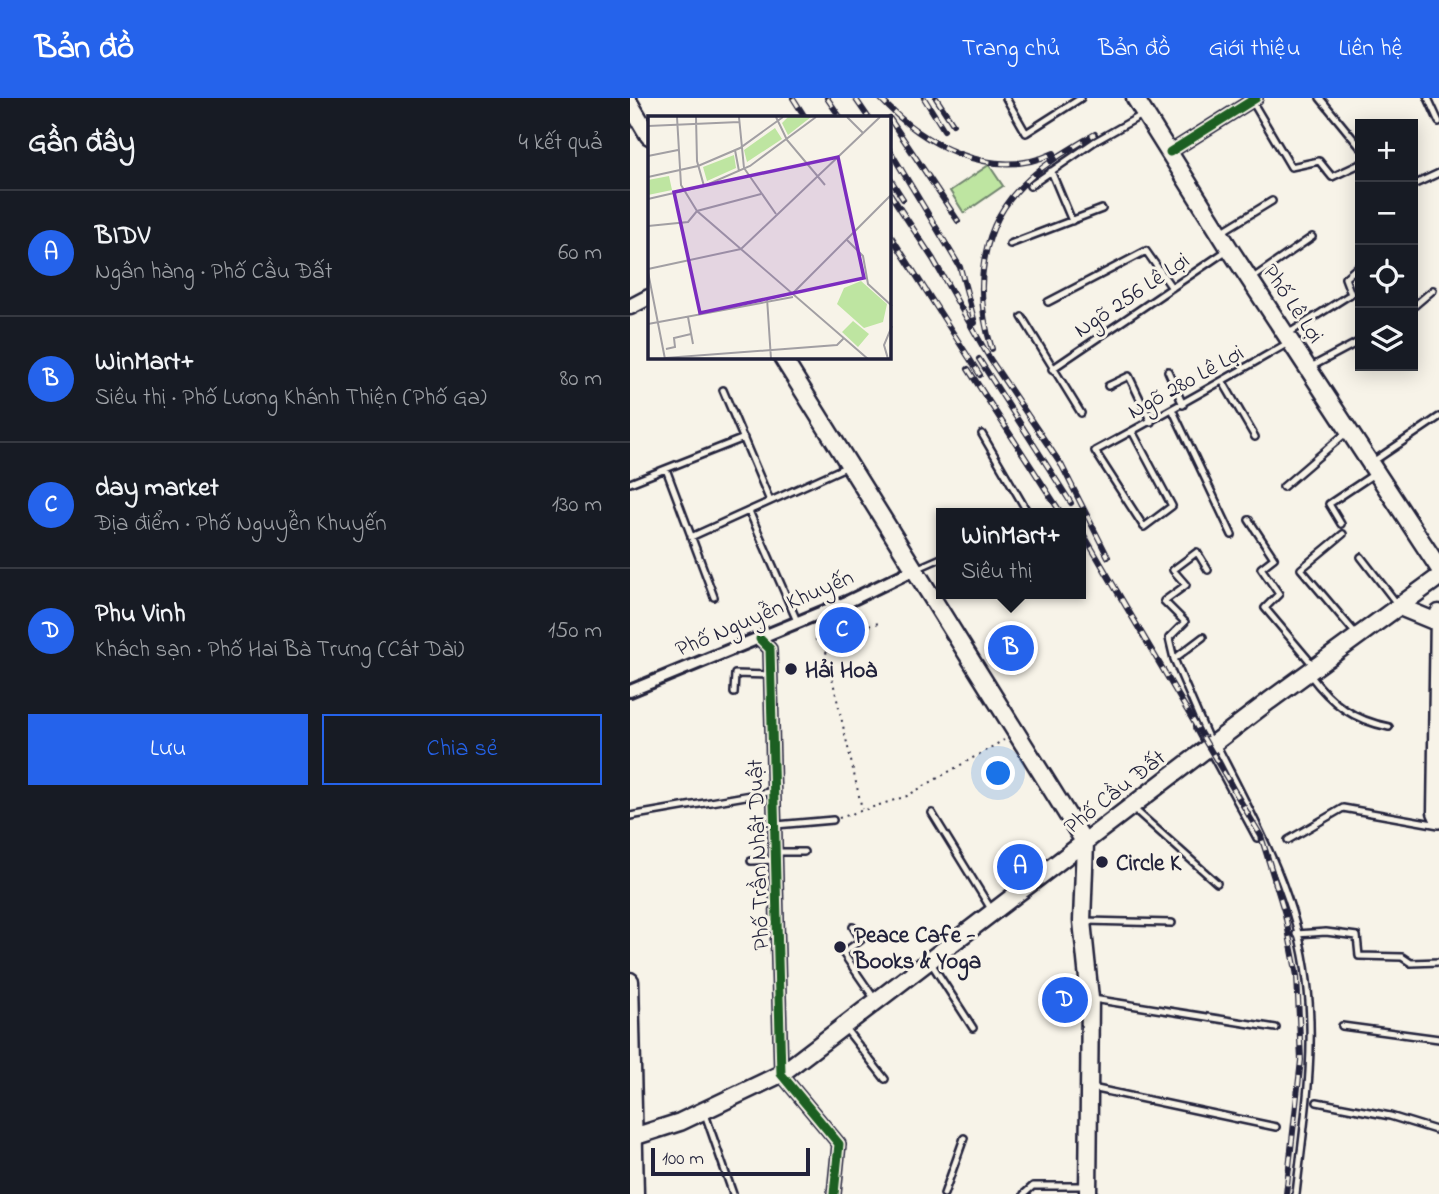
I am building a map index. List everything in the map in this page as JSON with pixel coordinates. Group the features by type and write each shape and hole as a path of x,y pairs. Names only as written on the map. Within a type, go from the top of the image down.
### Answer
{"main road":[{"name":"Phố Lê Lợi","path":"1135,98 1229,248 1439,568"},
{"path":"630,104 648,134"},
{"path":"783,359 1085,843 1082,921 1090,998 1088,1190"},
{"name":"Phố Cầu Đất","path":"632,1138 680,1122 781,1074 1085,843 1204,745 1439,577"},
{"path":"1400,607 1439,623"},
{"path":"1439,613 1436,812 1439,819"},
{"path":"630,990 633,1186"}],"street":[{"path":"1170,152 1254,99"},
{"path":"630,307 648,298"},
{"name":"Phố Nguyễn Khuyến","path":"630,691 849,601 913,570"},
{"name":"Phố Trần Nhật Duật","path":"774,633 770,649 770,675 778,856 781,1074"},
{"path":"760,639 770,649"},
{"path":"781,1074 839,1144 834,1194"}],"lane":[{"path":"1006,98 1026,133 1081,98"},
{"path":"1066,98 1071,104"},
{"path":"1320,98 1355,141"},
{"path":"1428,98 1439,122"},
{"path":"1254,99 1292,167 1319,161 1332,177 1355,166"},
{"path":"1030,186 1094,142 1145,114"},
{"path":"1051,172 1072,221"},
{"path":"1418,183 1439,173"},
{"path":"1220,233 1272,201"},
{"path":"1010,244 1102,209"},
{"path":"1250,280 1311,237"},
{"name":"Ngõ 256 Lê Lợi","path":"1052,369 1229,248"},
{"path":"1048,302 1146,251 1172,288"},
{"name":"Ngõ 280 Lê Lợi","path":"1132,431 1172,506 1143,527 1095,451 1132,431 1173,411 1223,382 1289,338 1351,294 1345,278 1355,269"},
{"path":"1418,303 1433,290"},
{"path":"1022,317 1081,413"},
{"path":"1309,368 1355,344"},
{"path":"1168,372 1183,405"},
{"path":"1108,386 1129,376 1151,422"},
{"path":"1223,382 1255,437"},
{"path":"723,390 771,501"},
{"path":"1173,411 1233,535"},
{"path":"1342,524 1329,504 1439,417"},
{"path":"1283,487 1349,430"},
{"path":"982,434 1025,508"},
{"path":"630,483 744,438"},
{"path":"691,537 848,466"},
{"path":"666,469 714,597"},
{"path":"749,511 797,621"},
{"path":"1249,520 1274,558 1261,568 1279,594 1265,608 1341,710 1366,722 1389,727"},
{"path":"1342,534 1301,569 1358,636"},
{"path":"1204,745 1209,740 1174,659 1169,638 1185,622 1164,601 1186,585 1172,570 1197,552 1208,570"},
{"path":"1361,557 1400,607"},
{"path":"913,570 936,560"},
{"path":"1174,659 1203,636"},
{"path":"734,693 735,674 770,675"},
{"path":"1197,727 1204,745 1258,838"},
{"path":"1204,745 1264,835 1296,934 1307,980 1310,1062 1296,1194"},
{"path":"630,816 774,790"},
{"path":"1131,806 1217,883"},
{"path":"1288,840 1343,808 1439,825"},
{"path":"932,813 993,912"},
{"path":"776,825 833,820"},
{"path":"751,861 804,852"},
{"path":"1082,921 1172,923"},
{"path":"853,927 861,940 843,953 875,1001"},
{"path":"1296,934 1326,932 1357,936 1359,956 1402,957 1411,963 1439,962"},
{"path":"929,961 973,1028"},
{"path":"1090,998 1276,1028"},
{"path":"843,1026 885,1079"},
{"path":"1342,1026 1439,1039"},
{"path":"1089,1087 1276,1127"},
{"path":"1318,1102 1390,1116 1439,1131"},
{"path":"704,1111 733,1194"},
{"path":"944,1194 964,1138"},
{"path":"1024,1194 1033,1186 1088,1190"}],"path":[{"path":"849,601 856,629"},
{"path":"823,611 830,636"},
{"path":"815,640 879,623"},
{"path":"823,638 863,810"},
{"path":"833,820 907,796 1017,733"}],"green space":[{"path":"989,165 1003,186 964,213 950,191"}],"railway":[{"path":"793,98 804,116"},
{"path":"827,98 839,116"},
{"path":"855,98 867,116"},
{"path":"880,98 916,130 959,154 982,161 1006,163 1030,161 1054,153"},
{"path":"924,98 944,130"},
{"path":"936,98 953,124"},
{"path":"891,120 958,221"},
{"path":"992,349 986,327 982,281 984,259 999,216 1012,197 1036,173 1095,134"},
{"path":"891,152 960,267 975,323"},
{"path":"891,180 903,199"},
{"path":"891,195 933,259 990,359 1062,466 1083,508"},
{"path":"891,236 980,375"},
{"path":"979,359 1071,503"},
{"path":"968,369 1058,508"},
{"path":"1086,513 1108,557"},
{"path":"1086,538 1261,836 1285,914 1297,976 1301,1060 1286,1194"}],"cycle path":[{"path":"1170,152 1256,98"},
{"path":"760,639 770,649 781,1074 839,1144 834,1194"}],"place":[{"name":"day market","path":"842,630"},
{"name":"WinMart+","path":"1011,648"},
{"name":"Hải Hoà","path":"791,669"},
{"name":"Circle K","path":"1102,862"},
{"name":"BIDV","path":"1020,867"},
{"name":"Peace Cafe - Books & Yoga","path":"840,947"},
{"name":"Phu Vinh","path":"1065,1000"}]}
